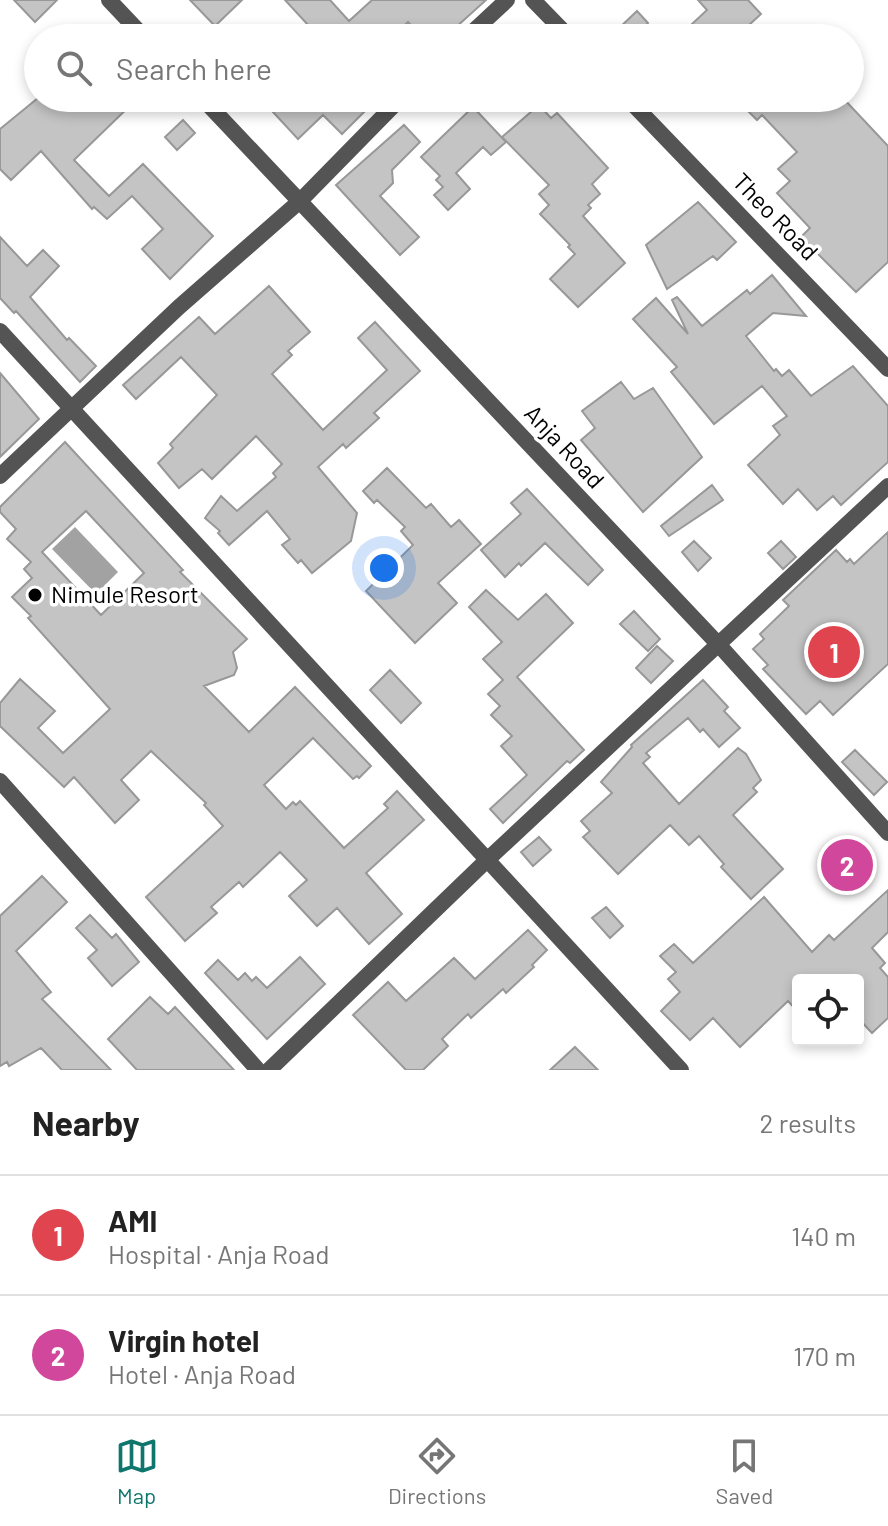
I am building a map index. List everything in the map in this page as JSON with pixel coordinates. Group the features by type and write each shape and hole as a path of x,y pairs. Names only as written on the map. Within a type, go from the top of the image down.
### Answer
{"street":[{"path":"109,0 132,24"},
{"path":"481,24 507,0"},
{"path":"533,0 556,24"},
{"name":"Anja Road","path":"215,112 719,645 888,833"},
{"path":"0,476 179,307 300,201 387,112"},
{"name":"Theo Road","path":"640,112 888,369"},
{"path":"0,331 681,1070"},
{"path":"269,1070 486,861 888,486"},
{"path":"0,781 258,1070"}],"shaded area":[{"path":"75,527 118,572 96,594 52,549"}],"building":[{"path":"14,0 57,0 35,22"},
{"path":"190,0 242,0 217,24 213,24"},
{"path":"285,0 330,0 349,21 372,0 486,0 459,24 307,24"},
{"path":"698,0 748,0 761,14 750,24 692,24 707,10"},
{"path":"637,11 648,23 647,24 623,24"},
{"path":"24,109 24,112 124,112 74,160 109,196 143,164 213,236 170,279 142,249 163,229 132,196 107,219 94,207 92,209 41,151 11,180 0,169 0,129"},
{"path":"273,112 364,112 342,134 323,115 298,139"},
{"path":"468,112 478,112 506,142 491,155 483,147 456,173 470,189 448,210 434,195 443,187 436,180 440,176 421,157"},
{"path":"531,112 545,112 551,118 557,113 608,168 592,184 600,194 588,205 591,208 583,216 625,263 578,307 550,279 575,254 540,214 549,205 539,194 549,185 502,137"},
{"path":"749,112 856,112 888,146 888,262 856,292 801,237 810,228 777,193 790,181 778,169 797,152 762,115 757,120"},
{"path":"183,120 195,133 177,150 165,137"},
{"path":"404,125 420,142 392,170 393,183 380,196 419,237 400,255 336,185"},
{"path":"698,202 736,242 717,260 713,256 667,289 646,245"},
{"path":"0,237 27,266 43,250 59,266 30,297 67,340 69,338 96,366 80,382 16,311 14,313 0,298"},
{"path":"772,275 806,316 773,313 746,336 774,371 776,369 782,376 789,370 811,396 853,366 888,406 888,462 841,505 833,496 817,510 798,489 783,504 748,465 780,435 773,426 787,416 762,386 714,424 671,372 677,367 633,319 656,298 688,334 672,300 677,297 702,326 747,290 750,294"},
{"path":"269,286 310,332 288,351 292,355 272,374 323,430 387,370 358,338 375,322 420,371 374,413 379,418 346,448 343,444 318,467 357,513 351,541 312,573 282,545 290,539 267,511 229,545 218,533 220,531 205,518 221,496 237,511 276,477 273,473 282,464 256,436 212,479 202,469 179,488 158,463 173,448 170,444 217,395 181,357 136,399 123,385 199,317 215,334"},
{"path":"0,373 39,419 0,457"},
{"path":"621,382 634,399 653,388 702,457 643,512 581,440 595,428 582,411"},
{"path":"65,442 183,570 180,572 247,639 233,652 237,668 234,675 204,686 249,732 295,687 371,766 359,778 353,779 313,738 264,785 286,809 293,802 296,805 300,801 344,848 388,808 384,804 397,791 424,820 366,873 402,914 369,944 337,908 317,926 289,896 307,880 280,852 243,887 239,882 211,907 217,913 185,941 146,897 223,826 204,805 206,803 151,751 121,780 139,800 115,823 74,777 64,787 0,726 0,703 20,679 55,711 38,728 63,753 110,709 12,597 32,578 24,569 31,562 7,539 16,529 0,512 0,507","holes":["86,511 144,573 101,615 42,552"]},
{"path":"387,468 426,508 431,504 451,527 459,520 481,544 438,583 457,603 415,643 366,591 413,545 401,531 405,527 363,491"},
{"path":"712,485 723,500 669,536 661,526"},
{"path":"527,489 603,570 588,585 545,543 505,577 481,550 521,514 511,503"},
{"path":"888,532 888,664 833,715 820,701 806,714 763,669 768,665 753,649 764,639 760,634 789,606 783,600 836,550 847,562 850,559 854,564"},
{"path":"694,541 711,558 698,571 682,552"},
{"path":"781,541 796,557 783,569 768,553"},
{"path":"486,590 518,620 546,594 573,623 517,677 584,750 570,763 567,761 503,823 490,809 527,775 501,746 512,736 491,715 500,706 488,694 503,680 483,659 502,642 469,607"},
{"path":"634,611 660,639 648,651 620,624"},
{"path":"657,646 673,661 651,683 636,668"},
{"path":"390,670 421,703 401,723 370,690"},
{"path":"703,680 728,707 724,711 740,728 719,747 688,718 646,753 650,757 643,763 679,804 738,748 746,754 761,780 753,788 757,792 733,815 783,869 751,899 721,867 724,864 699,836 689,845 670,825 618,874 583,837 590,831 581,821 612,793 601,782 631,745"},
{"path":"855,750 887,782 874,795 842,762"},
{"path":"539,837 551,850 533,866 521,852"},
{"path":"42,876 67,902 16,951 51,992 42,999 111,1070 62,1070 41,1048 9,1066 7,1062 0,1066 0,916"},
{"path":"888,890 888,932 872,948 885,963 880,968 888,977 888,1018 872,1033 864,1024 864,974 792,974 792,1005 788,1001 740,1047 713,1018 690,1040 661,1011 680,992 668,979 676,972 660,956 674,944 693,963 764,897 812,952 829,935 834,940"},
{"path":"606,907 623,926 610,938 592,918"},
{"path":"90,915 112,938 116,934 139,962 112,986 88,958 97,950 76,928"},
{"path":"528,930 547,950 506,993 503,989 471,1018 468,1014 442,1039 448,1046 423,1070 406,1070 353,1015 388,982 406,1001 454,958 475,979"},
{"path":"300,957 325,984 267,1039 205,973 218,960 238,980 245,973 252,981 256,977 267,988"},
{"path":"150,997 168,1014 175,1007 234,1070 137,1070 108,1039"},
{"path":"575,1047 598,1070 550,1070"}],"place":[{"name":"Nimule Resort","path":"35,595"},
{"name":"AMI","path":"834,652"},
{"name":"Virgin hotel","path":"847,865"}]}
